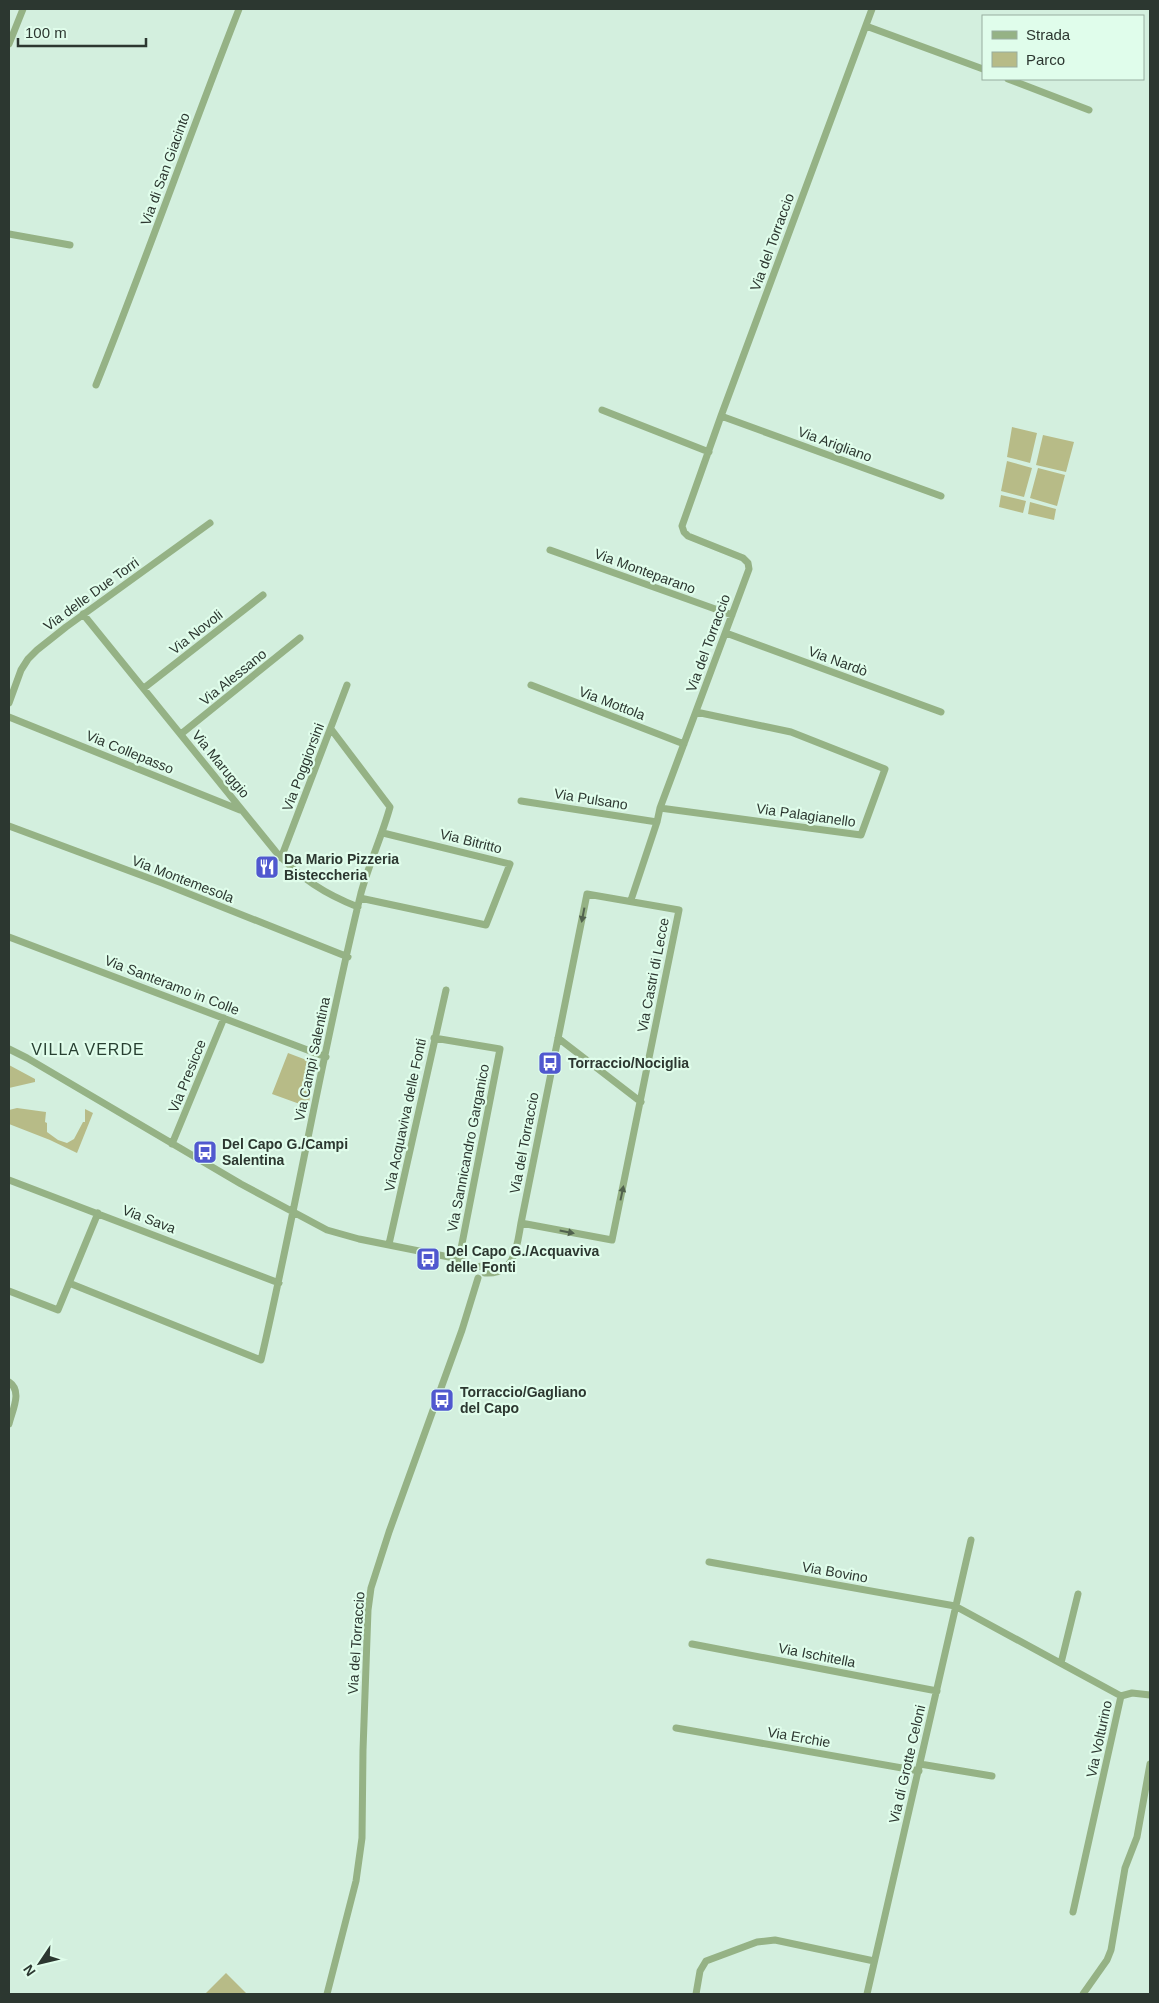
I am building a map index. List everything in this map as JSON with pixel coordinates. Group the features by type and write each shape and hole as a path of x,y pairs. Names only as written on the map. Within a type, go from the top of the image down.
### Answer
{"street":[{"path":"9,44 23,9"},
{"name":"Via di San Giacinto","path":"96,385 239,9"},
{"name":"Via del Torraccio","path":"486,1273 497,1272 512,1262 587,894 631,900 660,808 749,569 748,563 743,558 688,536 682,526 872,9"},
{"path":"866,26 982,69"},
{"path":"1011,80 1090,110"},
{"path":"9,234 70,245"},
{"path":"602,410 709,452"},
{"name":"Via Arigliano","path":"721,416 941,496"},
{"name":"Via delle Due Torri","path":"9,703 21,670 28,659 43,645 210,523"},
{"name":"Via Monteparano","path":"550,550 732,615"},
{"name":"Via Novoli","path":"144,688 263,595"},
{"name":"Via Maruggio","path":"84,614 281,858 319,889 358,907"},
{"name":"Via Nardò","path":"726,633 941,712"},
{"name":"Via Alessano","path":"181,734 300,638"},
{"name":"Via Poggiorsini","path":"281,858 347,685"},
{"name":"Via Mottola","path":"531,685 684,744"},
{"name":"Via Palagianello","path":"660,808 860,835 885,768 791,732 696,712"},
{"name":"Via Collepasso","path":"9,717 242,810"},
{"name":"Via Campi Salentina","path":"69,1282 260,1360 279,1283 292,1213 360,898 390,807 330,729"},
{"name":"Via Pulsano","path":"521,801 657,822"},
{"name":"Via Montemesola","path":"9,826 162,883 348,957"},
{"name":"Via Bitritto","path":"360,898 486,925 510,864 383,833"},
{"name":"Via Castri di Lecce","path":"521,1223 612,1240 679,910 631,900"},
{"name":"Via Santeramo in Colle","path":"9,937 326,1057"},
{"name":"Via Acquaviva delle Fonti","path":"389,1244 446,990"},
{"name":"Via Presicce","path":"172,1144 224,1018"},
{"name":"Via Sannicandro Garganico","path":"434,1038 500,1049 459,1259"},
{"path":"558,1038 641,1102"},
{"path":"9,1049 292,1213 327,1230 358,1239 459,1259 475,1268 482,1267 486,1273 483,1277 478,1278 474,1273 475,1268"},
{"name":"Via Sava","path":"9,1180 279,1283"},
{"path":"9,1291 58,1310 98,1213"},
{"name":"Via del Torraccio","path":"327,1994 356,1881 362,1838 368,1610 371,1588 389,1532 462,1330 478,1278"},
{"path":"9,1382 17,1394 9,1424"},
{"name":"Via di Grotte Celoni","path":"867,1994 971,1540"},
{"name":"Via Bovino","path":"709,1562 955,1606"},
{"path":"1061,1664 1078,1594"},
{"name":"Via Volturino","path":"955,1606 1121,1696 1073,1912"},
{"name":"Via Ischitella","path":"692,1644 937,1691"},
{"path":"1121,1696 1135,1693 1150,1695"},
{"name":"Via Erchie","path":"676,1728 919,1768 992,1776"},
{"path":"1083,1994 1112,1950 1125,1868 1137,1837 1150,1764"},
{"path":"696,1994 700,1971 706,1961 763,1940 775,1940 874,1960"}],"green space":[{"path":"1012,427 1037,433 1030,463 1007,457"},
{"path":"1043,435 1074,442 1066,472 1036,465"},
{"path":"1007,461 1032,468 1024,497 1001,491"},
{"path":"1038,468 1065,475 1057,506 1030,498"},
{"path":"1001,495 1026,501 1023,513 999,507"},
{"path":"1030,502 1056,509 1054,520 1028,514"},
{"path":"288,1053 317,1064 308,1107 272,1094"},
{"path":"9,1065 35,1079 35,1082 9,1088"},
{"path":"17,1108 46,1112 47,1132 58,1140 67,1143 74,1139 83,1122 85,1122 85,1109 93,1113 77,1153 9,1124 9,1110"},
{"path":"226,1973 246,1993 205,1994"}],"place":[{"name":"Da Mario Pizzeria Bisteccheria","path":"267,867"},
{"name":"Torraccio/Nociglia","path":"550,1063"},
{"name":"Del Capo G./Campi Salentina","path":"205,1152"},
{"name":"Del Capo G./Acquaviva delle Fonti","path":"428,1259"},
{"name":"Torraccio/Gagliano del Capo","path":"442,1400"}],"district":[{"name":"VILLA VERDE","path":"88,1049"}]}
